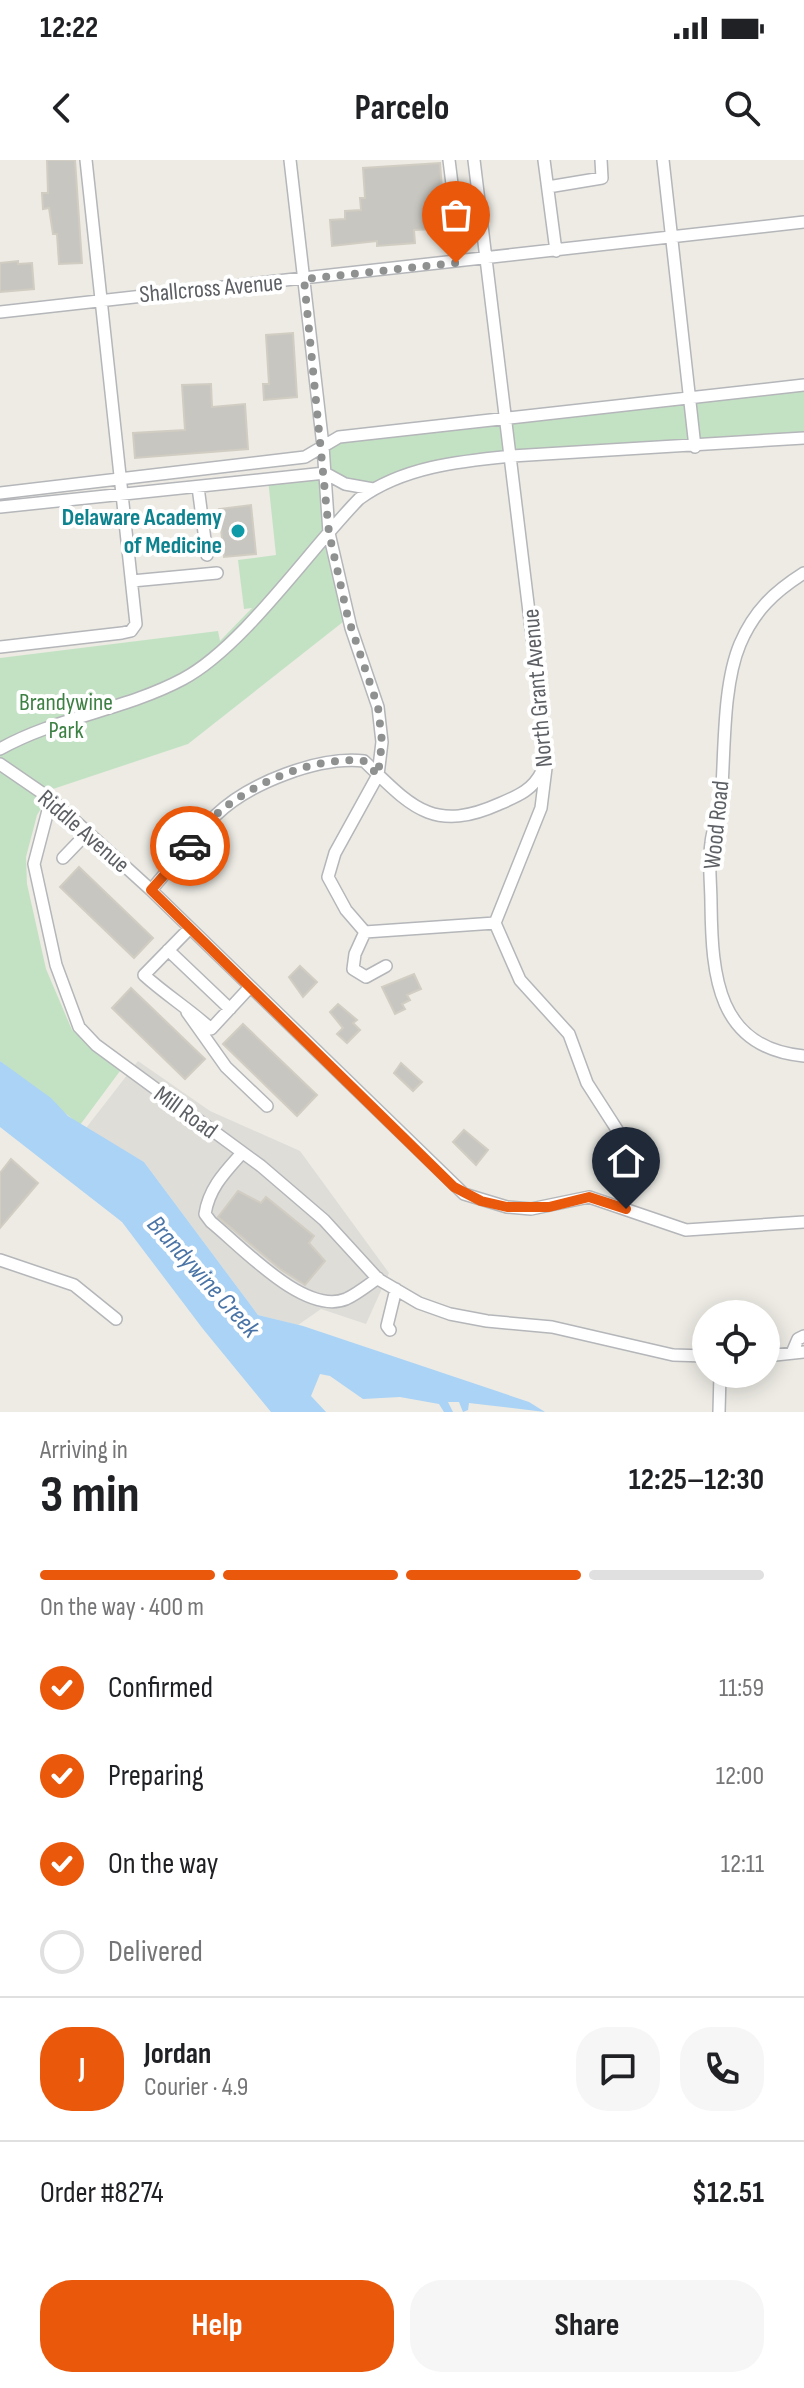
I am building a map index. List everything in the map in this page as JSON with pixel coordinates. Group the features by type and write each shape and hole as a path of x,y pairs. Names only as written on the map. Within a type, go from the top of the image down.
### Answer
{"street":[{"path":"0,647 122,633 133,628 136,620 86,160"},
{"path":"290,160 323,446 329,533 348,618 378,707 382,742 378,775 335,853 328,877 336,894 365,932"},
{"path":"449,160 453,192 478,192"},
{"name":"North Grant Avenue","path":"474,160 547,760 541,808 495,923"},
{"path":"544,160 556,251"},
{"path":"548,187 602,178 601,160"},
{"path":"663,160 695,447"},
{"name":"Shallcross Avenue","path":"0,312 804,222"},
{"path":"0,493 305,457 339,437 804,385"},
{"path":"0,749 27,734 184,679 212,659 373,489 427,469 512,456 804,438"},
{"path":"0,507 325,473 345,484 373,489"},
{"path":"198,487 207,555"},
{"path":"132,581 217,573"},
{"name":"Wood Road","path":"804,573 782,586 758,608 739,647 722,749 721,804 711,842 712,964 729,1014 749,1035 777,1053 804,1056"},
{"path":"151,890 218,813 266,784 323,761 364,761 418,810 457,818 477,814 535,785 547,760"},
{"name":"Riddle Avenue","path":"0,764 51,799 151,890 464,1194 507,1207 531,1209 589,1197 686,1230 804,1222"},
{"name":"Mill Road","path":"51,799 34,864 56,965 79,1027 96,1045 242,1153 324,1220 378,1278 396,1289 450,1314 552,1327 673,1355 692,1356"},
{"path":"63,858 88,832"},
{"path":"365,932 495,923 520,980 569,1034 580,1056 587,1083 641,1167"},
{"path":"190,928 144,975 171,999 183,1003 211,1029 250,987"},
{"path":"365,932 355,954 353,969 371,976 386,966"},
{"path":"168,950 230,1009"},
{"path":"183,1003 191,1020 226,1067 267,1106"},
{"path":"242,1153 215,1184 207,1200 205,1214 211,1222 293,1290 319,1302 347,1299 378,1278"},
{"path":"0,1260 74,1285 116,1319"},
{"path":"390,1330 387,1326 396,1289"},
{"path":"798,1353 798,1339 804,1336"},
{"path":"719,1412 720,1388"}],"shaded area":[{"path":"138,1061 210,1111 300,1151 389,1273 366,1324 321,1309 298,1325 258,1315 144,1162 86,1128"}],"green space":[{"name":"Brandywine Park","path":"804,385 804,438 466,461 373,489 325,473 348,618 188,744 53,789 37,815 26,857 27,884 46,969 72,1030 120,1071 80,1125 0,1061 0,658 218,631 220,641 252,608 244,609 238,560 276,555 268,479 324,473 323,446 334,438"}],"water":[{"name":"Brandywine Creek","path":"0,1061 51,1098 68,1116 144,1162 258,1315 303,1326 529,1402 545,1412 469,1403 468,1410 463,1412 459,1402 448,1402 453,1412 444,1412 439,1404 400,1397 363,1399 330,1376 320,1374 311,1396 326,1412 271,1412 122,1222 0,1127"}],"building":[{"path":"47,160 75,160 82,263 59,264 57,234 53,234 49,208 43,209 42,193 48,193"},
{"path":"440,163 443,203 467,202 469,231 435,234 435,229 414,230 415,243 377,246 377,241 332,246 330,220 345,219 345,211 361,210 360,198 365,198 363,168"},
{"path":"18,261 18,264 32,263 34,289 0,292 0,263"},
{"path":"293,333 297,397 264,400 263,384 269,384 266,335"},
{"path":"211,384 212,407 245,404 248,449 135,458 133,433 185,430 182,385"},
{"name":"Delaware Academy of Medicine","path":"251,505 256,554 224,557 219,509"},
{"path":"79,867 153,938 134,958 60,887"},
{"path":"300,966 317,982 303,997 289,977"},
{"path":"414,974 421,989 407,995 410,1000 402,1004 405,1009 395,1014 382,987"},
{"path":"131,988 205,1059 185,1079 112,1008"},
{"path":"338,1004 357,1020 353,1023 360,1030 347,1043 337,1034 343,1028 330,1012"},
{"path":"243,1024 317,1095 297,1116 223,1044"},
{"path":"401,1063 422,1082 413,1091 394,1073"},
{"path":"464,1130 488,1150 476,1165 453,1142"},
{"path":"11,1159 38,1183 0,1228 0,1173"},
{"path":"238,1191 261,1203 266,1197 314,1236 309,1243 325,1261 305,1285 280,1269 218,1217"}],"way so far":[{"path":"190,846 218,813 242,797 323,761 364,761 378,775 382,742 378,707 338,583 329,533 323,446 304,279 456,263"}],"place":[{"name":"Delaware Academy of Medicine","path":"238,531"}],"route":[{"path":"190,846 151,890 454,1187 481,1201 507,1207 549,1207 589,1197 626,1209"}]}
